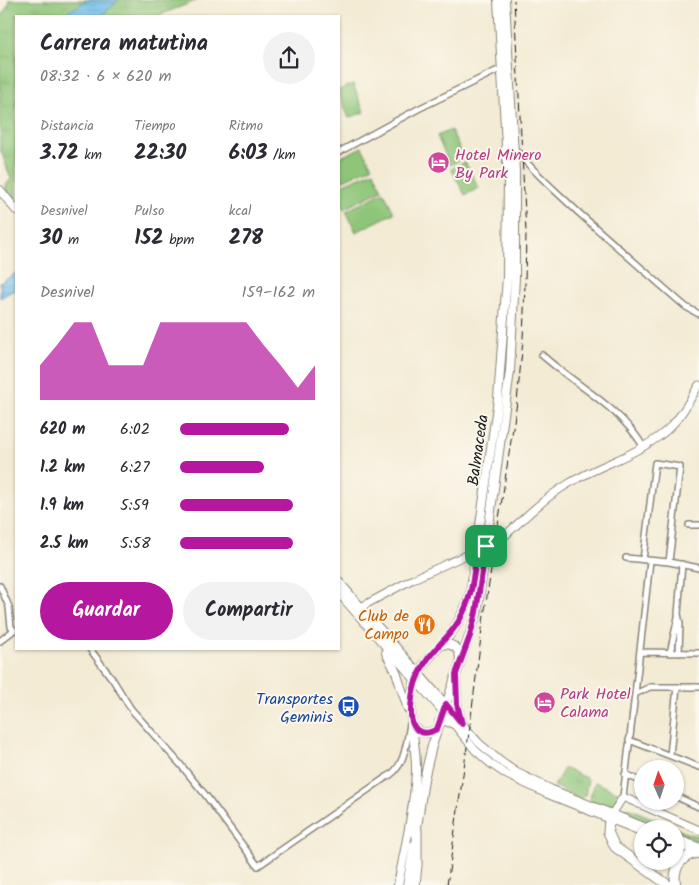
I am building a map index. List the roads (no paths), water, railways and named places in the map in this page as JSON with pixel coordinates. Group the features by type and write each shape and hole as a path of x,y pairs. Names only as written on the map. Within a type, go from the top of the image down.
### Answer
{"highway":[{"path":"611,817 606,827 606,836 612,851 659,885"},
{"path":"611,817 608,832 615,847 668,885"},
{"path":"415,885 417,830"},
{"path":"676,885 675,874 680,862 690,855 699,853"}],"main road":[{"name":"Balmaceda","path":"407,885 426,770 438,726 470,636 476,612 511,355 515,277 516,171 510,147 502,70 498,0"},
{"name":"Balmaceda","path":"398,885 416,775 415,745 410,718 413,691 417,677 425,663 456,626 467,604 477,550 498,399 506,309 510,147 505,0"},
{"path":"0,190 15,209"},
{"path":"340,583 411,665 417,677"},
{"path":"340,594 444,708"},
{"path":"375,634 396,672 414,727 421,732 431,732 438,726 448,722 458,724 456,674"},
{"path":"440,646 448,644 454,646 460,654 460,660"},
{"path":"411,665 425,663"}],"street":[{"path":"340,151 418,109 496,71 502,70"},
{"path":"510,147 591,223 686,307 699,314"},
{"path":"516,171 521,165 529,164"},
{"path":"542,355 567,376 606,403 632,429 643,446"},
{"path":"361,607 414,579 486,546 494,545 567,484 643,446 664,433 678,419 699,385"},
{"path":"643,560 655,464 680,467 669,562"},
{"path":"689,525 699,525"},
{"path":"626,558 669,562 699,568"},
{"path":"611,817 622,797 650,561"},
{"path":"670,653 678,614 682,564"},
{"path":"0,586 9,607 11,626 15,629 0,641"},
{"path":"678,614 680,623 679,653"},
{"path":"91,650 131,709 202,790 258,866 385,778 394,774 404,754 410,718"},
{"path":"640,652 699,653"},
{"path":"670,756 677,687"},
{"path":"635,694 650,688 699,687"},
{"path":"444,708 458,724 475,750 503,772 547,794 634,824"},
{"path":"629,740 699,767"},
{"path":"625,774 634,778"},
{"path":"622,797 699,830"},
{"path":"684,800 699,807"},
{"path":"611,817 634,828"},
{"path":"684,841 699,847"},
{"path":"684,847 699,853"}],"water":[{"path":"87,0 119,0 102,15 63,15"},
{"path":"15,274 15,290 0,298 0,283"}],"railway":[{"path":"447,885 482,629 517,402 523,340 526,232 514,0"}],"place":[{"name":"Hotel Minero By Park","path":"439,163"},
{"name":"Club de Campo","path":"425,624"},
{"name":"Park Hotel Calama","path":"544,702"},
{"name":"Transportes Geminis","path":"349,707"}]}
